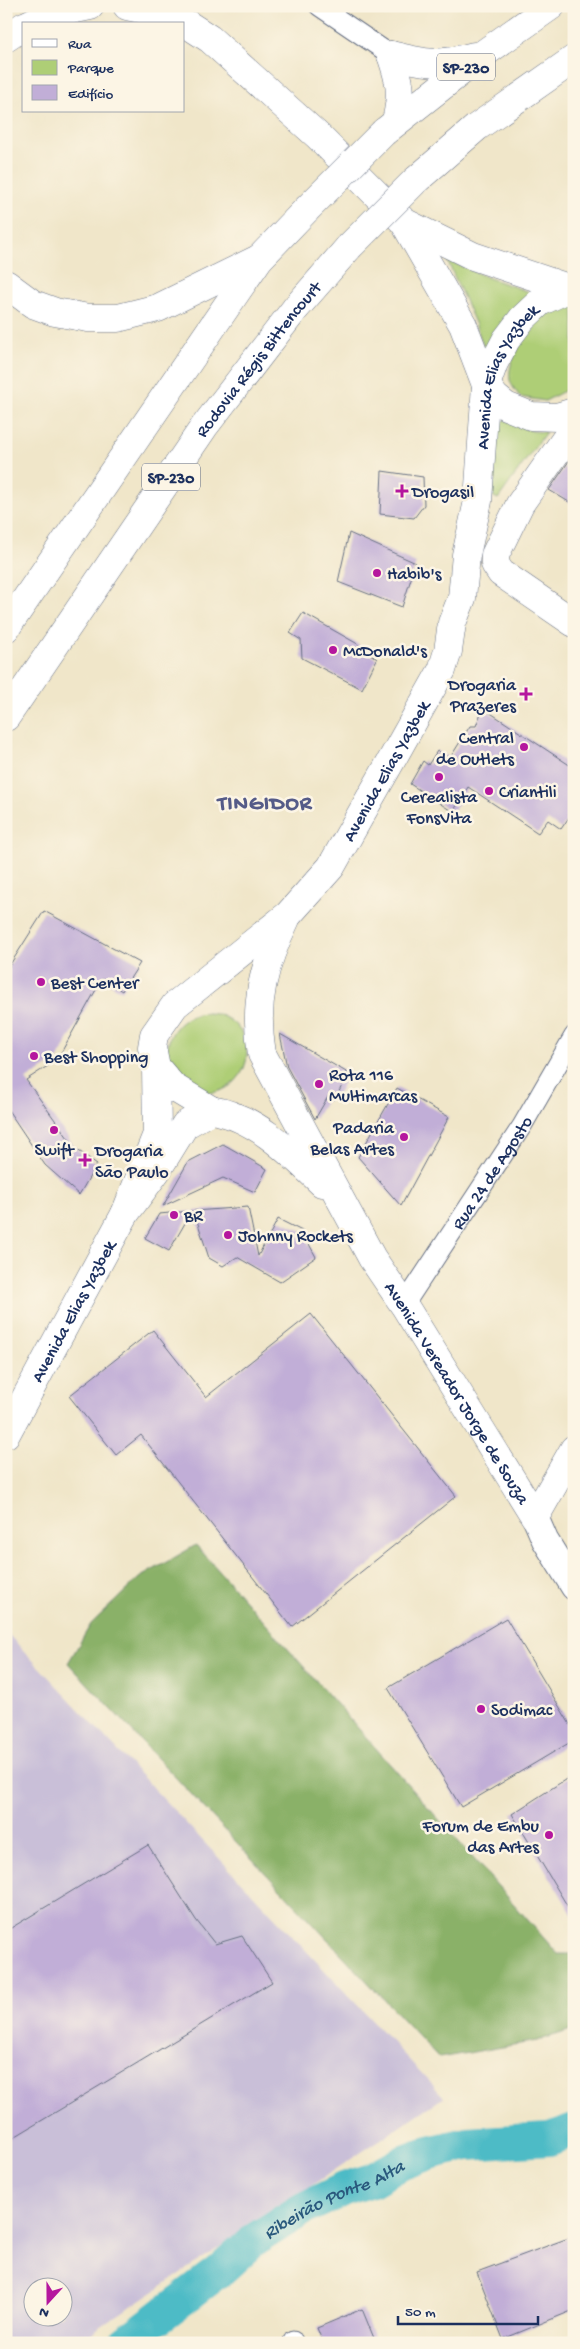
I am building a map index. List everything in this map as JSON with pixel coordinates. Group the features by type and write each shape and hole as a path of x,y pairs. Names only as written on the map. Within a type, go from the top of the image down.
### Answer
{"main road":[{"path":"33,22 47,15 90,6"},
{"path":"127,6 159,13 182,22"},
{"name":"SP-230","path":"6,628 259,259 390,126 483,54 551,6"},
{"path":"185,23 210,39 318,136 404,222 463,324 486,385 495,397 506,406 531,416 557,417 574,412"},
{"path":"6,38 22,27"},
{"path":"391,55 425,63 447,64 483,54"},
{"path":"390,126 401,101 400,81 391,55"},
{"name":"Rodovia Régis Bittencourt","path":"6,717 204,427 295,309 349,248 415,181 477,127 574,59"},
{"path":"404,222 473,256 572,288"},
{"path":"6,284 33,304 55,312 88,318 118,318 158,308 259,259"},
{"name":"Avenida Elias Yazbek","path":"6,1434 125,1214 157,1134 156,1067 152,1047 154,1036 175,1005 288,915 331,867 442,670 448,651 452,623 462,598 466,555 478,501 486,385 506,340 522,319 540,302 572,288"},
{"path":"574,427 532,484 499,543 495,555 496,564 501,573 574,623"},
{"path":"462,598 481,580 501,573"},
{"name":"Avenida Vereador Jorge de Souza","path":"288,915 274,943 258,1002 258,1032 262,1054 338,1199 372,1258 404,1304 512,1479 535,1517 544,1540 574,1587"},
{"name":"Avenida Vereador Jorge de Souza","path":"156,1067 173,1087 211,1110 240,1119 275,1140 338,1199"},
{"name":"Avenida Elias Yazbek","path":"125,1214 156,1172 185,1125 211,1110"},
{"path":"535,1517 574,1449"},
{"path":"512,1479 542,1482 559,1475"}],"street":[{"path":"319,6 391,55"},
{"name":"Rua 24 de Agosto","path":"404,1304 522,1126 574,1036"}],"shaded area":[{"path":"6,1632 444,2097 76,2343 12,2343 6,2337"}],"green space":[{"path":"447,260 489,278 535,294 487,356 475,323"},
{"path":"572,303 574,305 574,386 545,401 520,397 510,380 510,371 518,348 543,317 560,305"},
{"path":"499,417 532,431 546,432 498,499 492,496"},
{"path":"207,1013 222,1016 235,1025 244,1038 247,1053 244,1068 235,1081 222,1090 207,1093 192,1090 179,1081 170,1068 167,1053 170,1038 179,1025 192,1016"},
{"path":"196,1545 558,1954 574,1954 574,2029 537,2041 439,2058 68,1663 91,1624 139,1578"}],"building":[{"path":"569,461 574,465 574,505 549,490"},
{"name":"Drogasil","path":"382,471 423,477 424,505 414,518 380,514"},
{"name":"Habib's","path":"349,533 416,563 402,607 338,582"},
{"name":"McDonald's","path":"303,613 356,643 377,659 362,689 302,658 301,640 290,633"},
{"path":"483,708 574,768 574,810 561,829 548,820 538,833 468,787 453,812 410,784 423,761 428,765 437,751 450,758 470,726 476,726"},
{"path":"44,911 140,963 122,991 102,979 57,1060 26,1080 76,1149 97,1164 79,1195 45,1165 6,1107 6,971"},
{"name":"Rota 116 Multimarcas","path":"280,1034 348,1073 335,1100 329,1095 315,1119 287,1067"},
{"name":"Padaria Belas Artes","path":"397,1088 449,1117 401,1206 358,1157"},
{"name":"BR","path":"223,1144 267,1169 255,1192 223,1178 163,1206 188,1162"},
{"path":"248,1207 258,1256 278,1219 302,1231 316,1257 280,1282 237,1257 223,1266 209,1258 194,1211"},
{"path":"192,1211 169,1251 145,1238 159,1214"},
{"path":"311,1314 456,1496 292,1627 141,1435 116,1455 69,1396 153,1330 206,1397"},
{"name":"Sodimac","path":"506,1618 574,1731 574,1740 461,1807 388,1688"},
{"name":"Forum de Embu das Artes","path":"574,1774 574,1917 512,1814"},
{"path":"148,1845 196,1920 215,1944 242,1936 272,1982 6,2142 6,1931"},
{"path":"574,2236 574,2310 503,2339 477,2272"},
{"path":"362,2309 376,2343 323,2343 317,2328"}],"waterway":[{"name":"Ribeirão Ponte Alta","path":"125,2343 218,2272 251,2242 303,2209 344,2189 372,2180 402,2163 429,2153 467,2144 549,2139 574,2130"}],"place":[{"name":"Drogasil","path":"402,491"},
{"name":"Habib's","path":"377,573"},
{"name":"McDonald's","path":"333,650"},
{"name":"Drogaria Prazeres","path":"526,694"},
{"name":"Central de Outlets","path":"524,747"},
{"name":"Cerealista FonsVita","path":"439,777"},
{"name":"Criantili","path":"489,791"},
{"name":"Best Center","path":"41,982"},
{"name":"Best Shopping","path":"34,1056"},
{"name":"Rota 116 Multimarcas","path":"319,1084"},
{"name":"Swift","path":"54,1130"},
{"name":"Padaria Belas Artes","path":"404,1137"},
{"name":"Drogaria São Paulo","path":"85,1160"},
{"name":"BR","path":"174,1215"},
{"name":"Johnny Rockets","path":"228,1235"},
{"name":"Sodimac","path":"481,1709"},
{"name":"Forum de Embu das Artes","path":"549,1835"}],"district":[{"name":"TINGIDOR","path":"265,801"}]}
